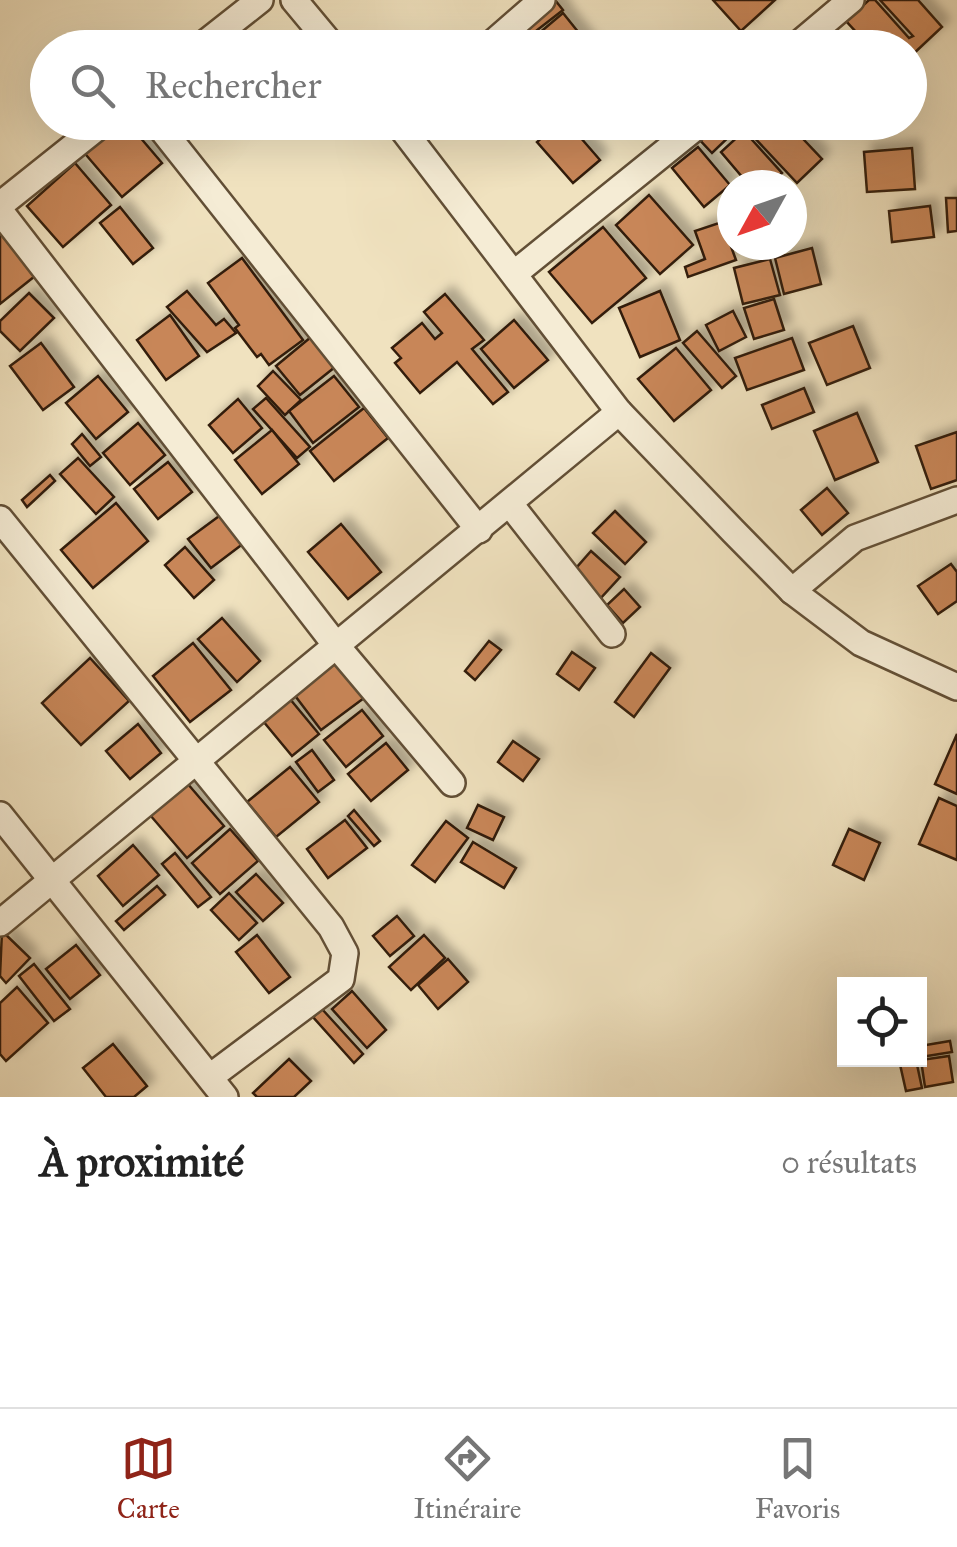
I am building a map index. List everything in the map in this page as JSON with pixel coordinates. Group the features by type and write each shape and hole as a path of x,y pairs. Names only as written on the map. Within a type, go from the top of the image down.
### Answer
{"street":[{"path":"222,30 260,0"},
{"path":"294,0 319,30"},
{"path":"508,30 542,0"},
{"path":"816,30 852,0"},
{"path":"82,140 0,208 335,644 452,782"},
{"path":"170,140 479,530"},
{"path":"411,140 619,412 792,591 861,643 957,687"},
{"path":"515,273 680,140"},
{"path":"0,923 619,412"},
{"path":"792,591 854,538 957,500"},
{"path":"510,504 612,634"},
{"path":"0,519 331,927 345,954 341,979 217,1087 0,815"}],"building":[{"path":"546,0 555,0 563,10 537,30 521,30 516,24"},
{"path":"713,0 775,0 742,30"},
{"path":"869,0 875,0 902,30 854,30 846,21"},
{"path":"880,0 918,0 942,27 927,41 927,30 908,30"},
{"path":"563,13 577,30 543,30"},
{"path":"91,140 142,140 162,163 122,197 81,149"},
{"path":"583,140 600,160 573,183 537,142"},
{"path":"700,140 726,140 712,153"},
{"path":"734,140 752,140 779,170 736,170 721,152"},
{"path":"757,140 804,140 822,159 807,173 807,170 785,170"},
{"path":"698,147 717,170 717,196 704,207 672,168"},
{"path":"912,148 915,189 867,192 864,152"},
{"path":"75,163 111,205 63,247 27,206"},
{"path":"649,195 693,245 660,274 616,225"},
{"path":"946,198 957,198 957,231 948,232"},
{"path":"930,206 934,237 892,242 889,211"},
{"path":"120,207 153,248 133,264 100,223"},
{"path":"717,224 717,260 736,260 688,277 685,267 705,259 695,231"},
{"path":"603,227 646,278 592,323 549,272"},
{"path":"0,233 35,276 0,304"},
{"path":"812,248 821,284 784,294 776,260 807,260 807,249"},
{"path":"242,258 303,340 269,365 261,354 257,357 235,328 239,325 208,283"},
{"path":"770,260 780,295 743,304 734,268"},
{"path":"187,291 216,325 224,319 236,333 207,352 167,307"},
{"path":"660,291 680,340 640,357 619,308"},
{"path":"29,293 54,318 20,351 0,331 0,321"},
{"path":"445,294 484,340 472,349 508,392 493,404 457,362 420,393 395,363 401,358 392,348 422,323 435,339 442,333 424,312"},
{"path":"774,299 784,330 754,339 744,308"},
{"path":"733,311 746,337 719,351 706,325"},
{"path":"170,315 199,356 166,380 137,340"},
{"path":"514,320 548,360 514,388 481,349"},
{"path":"853,326 870,368 827,385 809,343"},
{"path":"697,331 736,376 722,388 683,343"},
{"path":"311,337 335,367 300,395 276,366"},
{"path":"792,338 804,370 747,390 735,358"},
{"path":"41,343 74,387 43,410 10,366"},
{"path":"676,348 711,390 674,421 638,379"},
{"path":"273,371 301,400 285,415 258,386"},
{"path":"98,376 128,412 96,439 66,403"},
{"path":"334,376 359,407 313,443 289,411"},
{"path":"804,388 814,412 772,429 762,405"},
{"path":"266,398 310,447 297,458 253,409"},
{"path":"238,399 262,428 233,453 209,425"},
{"path":"364,408 388,438 334,481 310,451"},
{"path":"857,413 878,462 835,480 814,431"},
{"path":"138,423 165,455 130,485 103,453"},
{"path":"272,430 299,464 262,494 235,460"},
{"path":"957,432 957,480 931,489 916,446"},
{"path":"82,434 101,457 90,466 72,444"},
{"path":"78,458 114,497 96,514 60,474"},
{"path":"168,462 192,492 158,519 134,489"},
{"path":"50,475 55,481 27,507 22,500"},
{"path":"827,488 848,513 822,535 801,510"},
{"path":"116,503 148,541 93,588 61,550"},
{"path":"226,511 248,540 211,568 188,539"},
{"path":"615,511 646,542 625,564 593,533"},
{"path":"341,524 381,572 348,599 308,552"},
{"path":"185,547 214,580 194,598 165,565"},
{"path":"591,551 620,577 599,600 570,575"},
{"path":"951,564 957,572 957,601 938,614 918,586"},
{"path":"624,589 640,607 623,623 607,605"},
{"path":"222,618 260,661 237,682 198,639"},
{"path":"489,641 501,650 475,680 465,671"},
{"path":"193,643 231,690 190,722 153,676"},
{"path":"572,652 595,668 579,690 557,674"},
{"path":"651,653 670,668 634,717 615,702"},
{"path":"90,658 129,701 81,745 42,703"},
{"path":"335,661 364,698 321,730 293,693"},
{"path":"285,693 319,734 292,756 258,715"},
{"path":"362,710 383,736 346,767 324,740"},
{"path":"138,724 161,753 130,779 106,751"},
{"path":"957,734 957,794 935,784"},
{"path":"513,741 539,759 523,781 498,762"},
{"path":"386,743 408,770 371,801 348,774"},
{"path":"312,750 334,780 318,792 296,762"},
{"path":"290,767 319,802 276,837 247,802"},
{"path":"187,783 224,826 187,858 150,815"},
{"path":"939,798 957,806 957,860 919,844"},
{"path":"478,805 504,817 493,840 467,828"},
{"path":"354,810 380,841 374,846 348,816"},
{"path":"345,820 367,848 328,878 307,849"},
{"path":"446,821 468,838 435,882 412,865"},
{"path":"230,829 258,861 220,894 192,863"},
{"path":"849,829 880,843 864,880 833,865"},
{"path":"473,842 516,868 504,888 461,862"},
{"path":"133,845 159,875 123,906 98,876"},
{"path":"175,853 211,897 198,907 162,864"},
{"path":"256,874 283,903 263,921 236,892"},
{"path":"157,886 165,895 124,930 116,921"},
{"path":"229,893 257,923 239,940 211,910"},
{"path":"397,916 414,936 390,956 373,936"},
{"path":"2,931 30,958 6,983 0,976"},
{"path":"257,935 290,977 269,993 236,952"},
{"path":"424,935 445,958 411,990 389,967"},
{"path":"76,945 100,975 70,999 46,969"},
{"path":"448,959 468,982 438,1009 418,985"},
{"path":"34,964 70,1009 54,1021 19,976"},
{"path":"17,987 48,1023 6,1061 0,1054 0,1003"},
{"path":"352,991 386,1030 367,1048 332,1009"},
{"path":"322,1009 363,1054 354,1063 313,1017"},
{"path":"950,1041 952,1052 927,1056 927,1045"},
{"path":"113,1044 147,1086 134,1097 106,1097 83,1068"},
{"path":"949,1056 953,1082 925,1087 922,1067 927,1067 927,1059"},
{"path":"289,1059 311,1081 294,1097 257,1097 253,1093"},
{"path":"901,1067 918,1067 922,1088 906,1091"}]}
